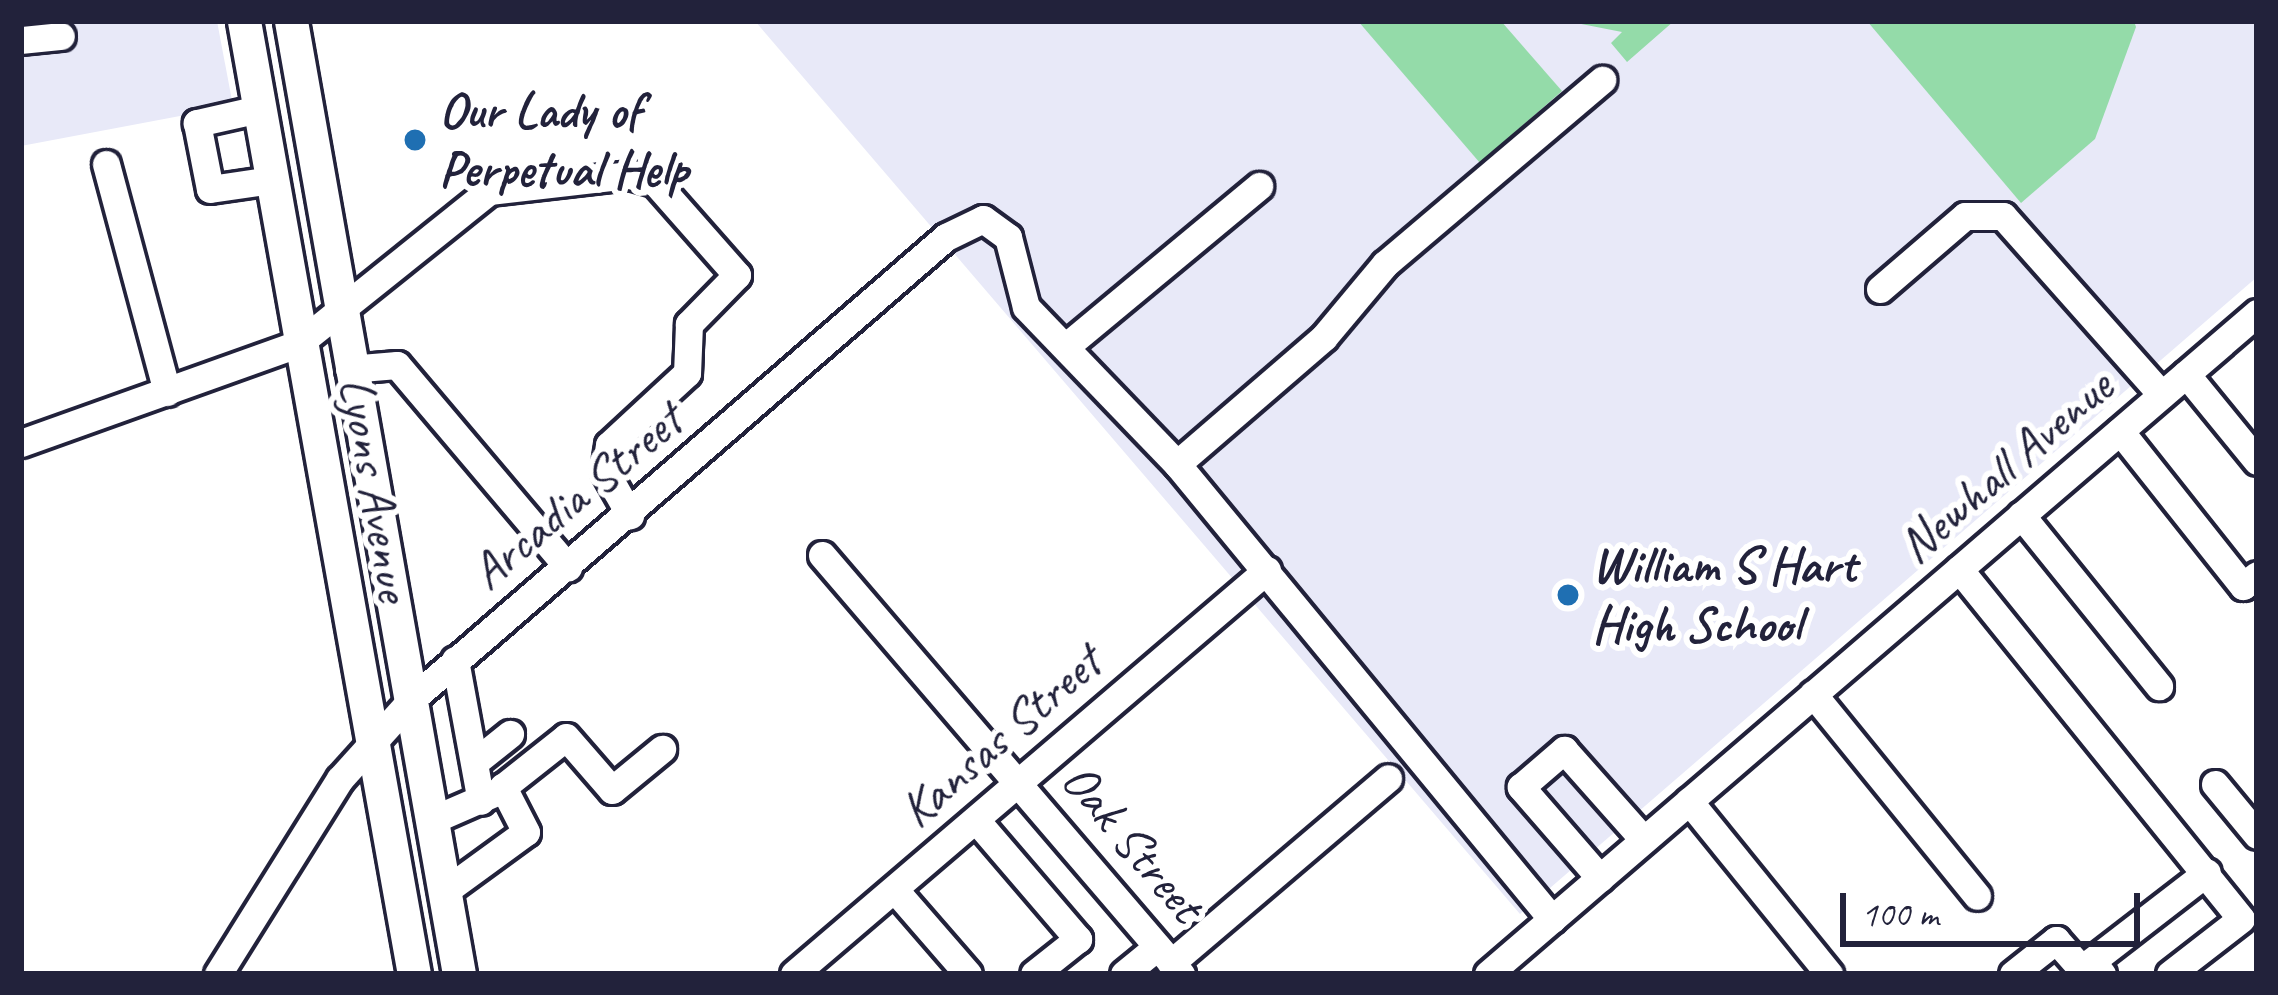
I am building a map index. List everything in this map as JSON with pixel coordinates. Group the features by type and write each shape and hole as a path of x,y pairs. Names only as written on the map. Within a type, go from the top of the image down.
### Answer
{"main road":[{"name":"Lyons Avenue","path":"244,21 414,974"},
{"name":"Lyons Avenue","path":"291,21 459,974"}],"street":[{"path":"21,40 61,36"},
{"path":"1177,464 1324,337 1385,264 1602,80"},
{"path":"259,109 197,123 211,189 272,180"},
{"path":"106,164 167,392"},
{"path":"21,443 298,344 341,319 488,190 630,175 656,182 737,274 689,324 688,373 609,446 605,471 630,514"},
{"path":"1259,186 1070,344 1267,570 1316,644 1552,919"},
{"path":"1880,290 1965,216 2003,216 2162,395"},
{"name":"Arcadia Street","path":"218,974 288,854 412,699 946,237 982,219 1003,228 1026,307 1070,344"},
{"name":"Newhall Avenue","path":"1488,974 2257,313"},
{"path":"349,369 397,365 568,567"},
{"path":"2186,374 2257,461"},
{"path":"2120,431 2243,586 2257,575"},
{"path":"2021,515 2159,686"},
{"name":"Oak Street","path":"822,555 1170,961"},
{"path":"1959,569 2241,919 2170,974"},
{"name":"Kansas Street","path":"794,974 1267,570"},
{"path":"445,892 526,832 492,794 475,762 455,660"},
{"path":"1813,694 1977,896"},
{"path":"475,762 510,734"},
{"path":"433,820 492,794 566,736 612,790 662,748"},
{"path":"1600,878 1521,788 1564,750 1644,839"},
{"path":"1124,974 1170,961 1388,778"},
{"path":"2216,784 2257,835"},
{"path":"1689,802 1829,974"},
{"path":"976,820 1078,939"},
{"path":"2102,974 2092,961 2206,872"},
{"path":"895,890 968,974"},
{"path":"1034,974 1120,903"},
{"path":"2013,974 2056,940 2086,974"}],"shaded area":[{"path":"23,21 217,21 233,106 21,146"},
{"name":"William S Hart High School","path":"755,21 2257,21 2257,277 1520,914"}],"green space":[{"path":"1358,21 1501,21 1562,91 1480,163"},
{"path":"1566,21 1674,21 1627,62 1611,43 1622,32"},
{"path":"1867,21 2134,21 2136,27 2095,139 2021,203"}],"place":[{"name":"Our Lady of Perpetual Help","path":"415,140"},
{"name":"William S Hart High School","path":"1568,595"}]}
